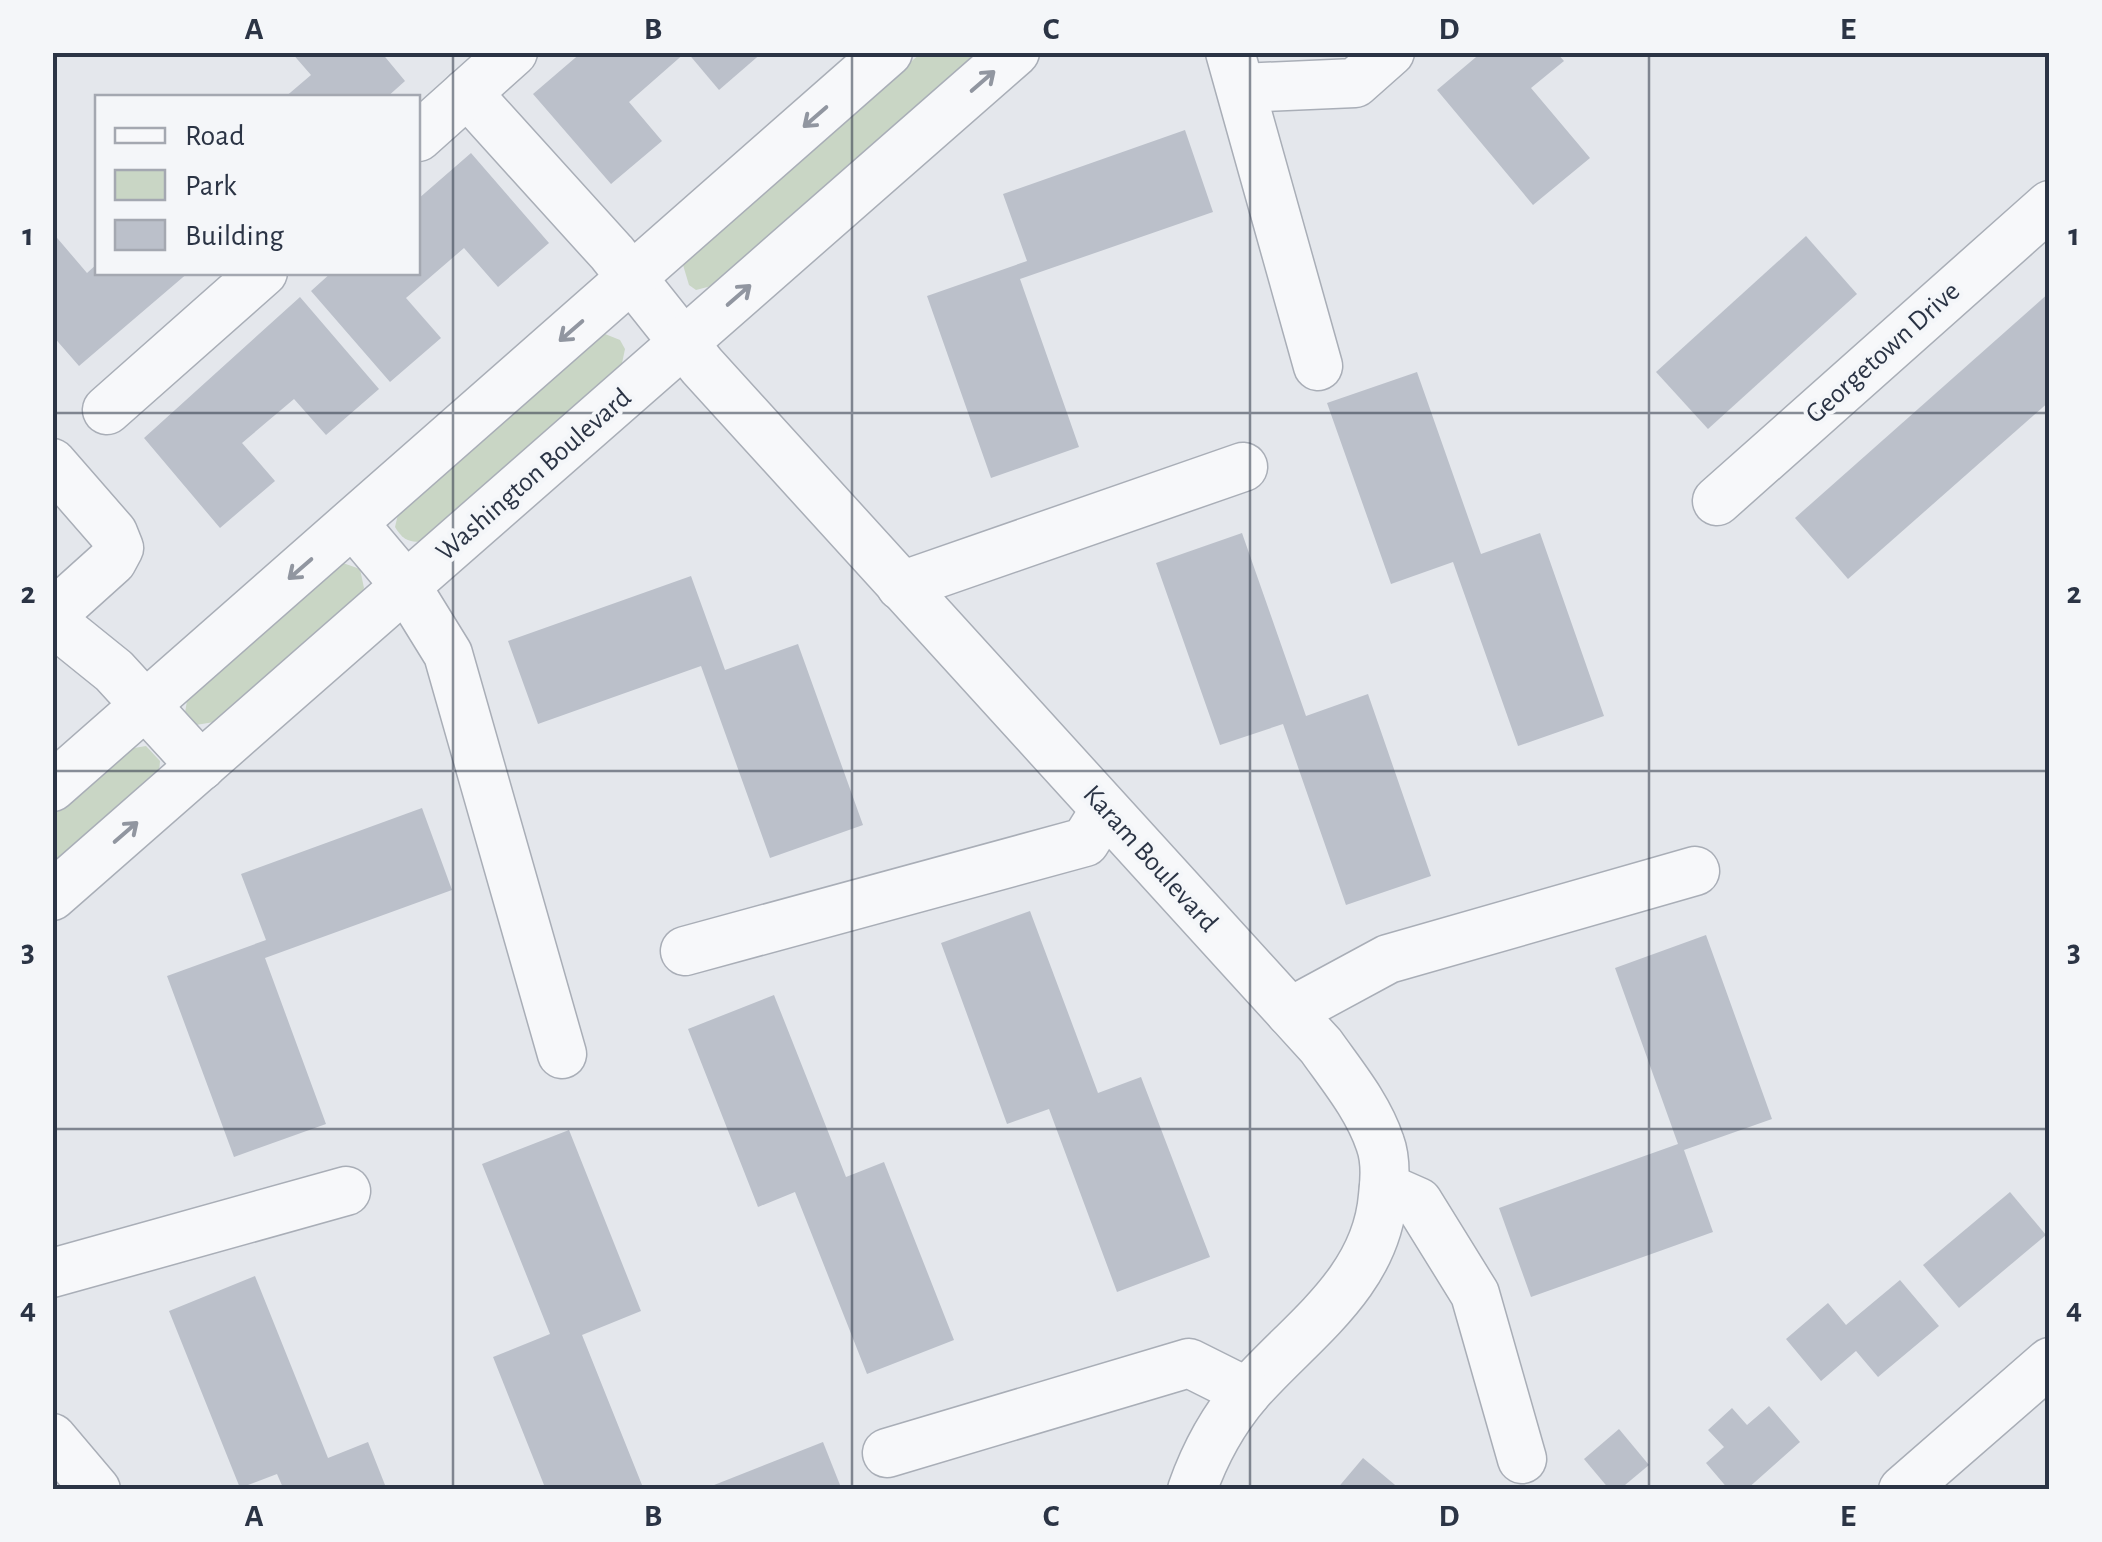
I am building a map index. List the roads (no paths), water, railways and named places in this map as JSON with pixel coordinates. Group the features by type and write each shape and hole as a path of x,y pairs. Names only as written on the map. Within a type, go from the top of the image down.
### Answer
{"street":[{"path":"420,135 513,52"},
{"path":"52,787 888,52"},
{"name":"Washington Boulevard","path":"52,896 1015,52"},
{"path":"1318,366 1236,70 1355,83 1390,52"},
{"name":"Karam Boulevard","path":"467,94 612,253 683,344 1290,1012 1360,1100 1382,1146 1384,1188 1371,1250 1354,1281 1247,1392 1219,1428 1192,1490"},
{"name":"Georgetown Drive","path":"1717,501 2050,205"},
{"path":"106,410 260,275"},
{"path":"52,462 114,533 119,548 112,562 52,618 147,704 201,766"},
{"path":"901,586 1244,468"},
{"path":"352,523 406,586 448,654 562,1054"},
{"path":"686,951 1084,842 1105,810"},
{"path":"1290,1012 1388,959 1695,870"},
{"path":"1384,1188 1418,1202 1475,1294 1522,1459"},
{"path":"52,1273 346,1192"},
{"path":"1903,1490 2050,1362"},
{"path":"887,1452 1189,1363 1247,1392"},
{"path":"52,1438 96,1490"}]}
